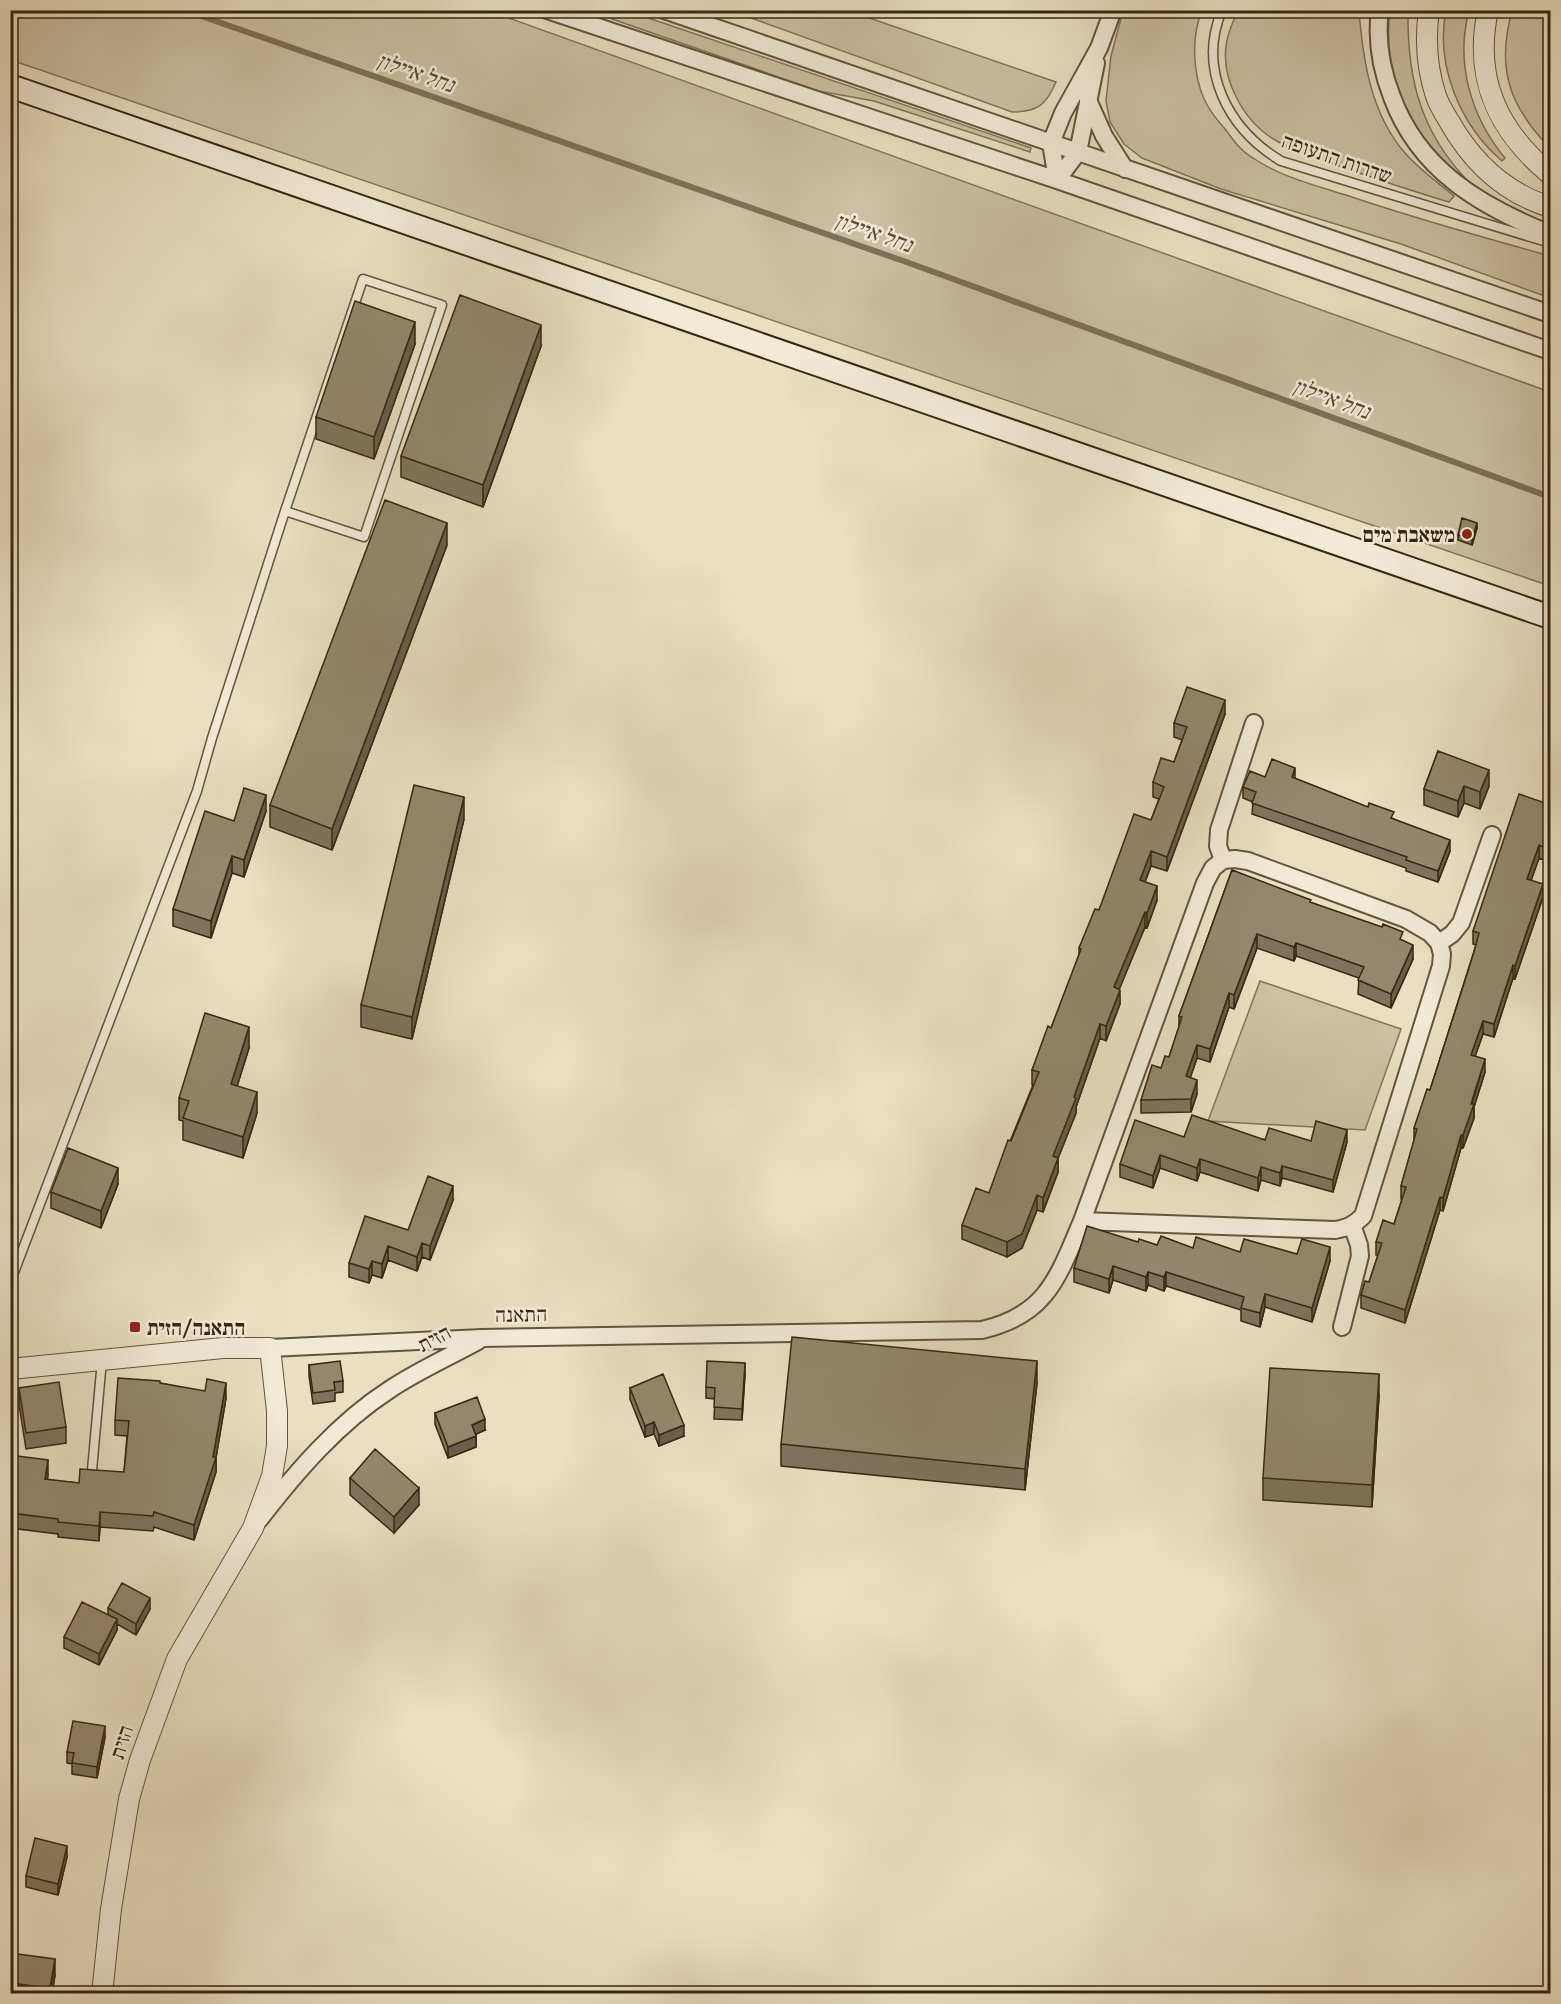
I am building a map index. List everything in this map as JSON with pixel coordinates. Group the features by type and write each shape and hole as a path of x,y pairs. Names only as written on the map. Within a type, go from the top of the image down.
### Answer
{"main road":[{"path":"10,86 1551,617"}],"street":[{"path":"547,10 1057,180 1551,351"},
{"path":"664,10 1551,314"},
{"path":"1057,180 1078,152 1099,48 1113,10"},
{"path":"1380,10 1378,25 1380,52 1387,83 1397,112 1412,138 1436,168 1463,190 1501,212 1551,234"},
{"path":"1429,10 1426,34 1436,98 1460,141 1484,169 1504,186 1539,204 1551,207"},
{"path":"1488,10 1483,50 1487,83 1493,102 1505,127 1532,159 1551,174"},
{"path":"1057,180 1051,143 1063,113 1099,48"},
{"path":"1088,100 1104,136 1125,169"},
{"path":"1223,860 1218,846 1219,830 1254,723"},
{"path":"1439,943 1452,934 1461,923 1492,835"},
{"path":"1223,860 1248,861 1406,919 1430,933 1439,943 1442,966 1363,1216 1352,1225 1335,1230 1082,1221 1205,883 1213,868 1223,860"},
{"name":"התאנה","path":"10,1369 223,1348 270,1348 482,1338 982,1330 1014,1320 1043,1297 1059,1274 1082,1221"},
{"path":"1342,1327 1360,1256 1352,1225"},
{"name":"הזית","path":"102,1994 111,1909 129,1799 140,1760 177,1659 254,1528 290,1480 361,1410 390,1389 482,1338"},
{"name":"הזית","path":"254,1528 265,1498 277,1446 278,1411 270,1348"}],"lane":[{"name":"שדרות התעופה","path":"1222,10 1216,27 1213,57 1221,95 1227,109 1263,150 1291,165 1551,243"},
{"path":"10,1283 197,791 215,726 285,511 363,279 442,305 364,537 285,511"},
{"path":"92,1470 102,1359"}],"shaded area":[{"path":"11,11 489,11 1550,392 1550,586 11,60"},
{"path":"589,11 628,11 1031,148 1030,152 874,101 819,91"},
{"path":"741,11 849,11 1056,82 1045,102 1040,106 1028,111 1012,112 740,14"},
{"path":"1123,11 1202,11 1195,43 1200,89 1213,115 1237,145 1249,155 1264,165 1310,184 1550,256 1550,298 1401,244 1221,189 1142,158 1124,144 1110,122 1106,101 1111,56"},
{"path":"1238,11 1359,11 1366,68 1384,121 1393,138 1410,159 1454,196 1449,202 1306,154 1284,145 1265,133 1254,123 1237,98 1227,69 1225,55 1227,40"},
{"path":"1390,11 1408,11 1410,58 1420,102 1427,122 1438,142 1467,180 1441,160 1427,145 1406,110 1393,71 1389,31"},
{"path":"1446,11 1469,11 1464,50 1469,89 1483,125 1505,158 1502,161 1474,130 1454,93 1444,52"},
{"path":"1512,11 1550,11 1550,148 1525,117 1510,85 1505,51"},
{"path":"1260,981 1401,1029 1365,1130 1208,1121"}],"building":[{"path":"460,295 541,325 483,485 401,456"},
{"path":"355,301 415,322 374,437 316,417"},
{"path":"385,500 447,523 332,829 270,805"},
{"name":"משאבת מים","path":"1462,518 1477,523 1472,540 1458,535"},
{"path":"1187,687 1225,700 1167,857 1151,851 1140,880 1157,886 1114,987 1120,990 1106,1026 1100,1024 1074,1097 1076,1098 1053,1156 1058,1158 1043,1198 1037,1195 1022,1234 1007,1242 962,1225 976,1188 989,1193 1008,1140 1011,1141 1039,1072 1032,1070 1048,1026 1051,1028 1095,909 1099,910 1134,814 1151,820 1164,787 1153,782 1161,758 1174,762 1187,727 1174,723"},
{"path":"1438,751 1489,770 1480,792 1464,786 1458,801 1424,789"},
{"path":"1272,759 1295,768 1292,777 1368,807 1369,803 1394,812 1391,818 1450,840 1438,871 1406,860 1407,857 1252,803 1256,792 1243,787 1250,771 1265,777"},
{"path":"414,785 464,797 412,1017 361,1005"},
{"path":"244,788 266,795 244,860 232,856 211,921 173,909 205,811 234,821"},
{"path":"1519,794 1551,805 1551,850 1539,845 1527,879 1543,884 1494,1024 1483,1021 1471,1055 1485,1059 1471,1104 1474,1104 1463,1135 1461,1135 1443,1198 1440,1197 1405,1310 1361,1295 1365,1281 1369,1282 1382,1243 1376,1242 1383,1220 1394,1224 1406,1187 1401,1186 1417,1129 1414,1128 1427,1089 1430,1090 1474,952 1479,933 1473,931"},
{"path":"1232,870 1311,900 1310,902 1403,932 1400,939 1413,945 1391,994 1358,980 1364,967 1296,943 1294,947 1257,934 1234,995 1229,993 1210,1049 1197,1045 1186,1076 1197,1080 1191,1099 1141,1100 1152,1065 1161,1068 1165,1056 1169,1057 1182,1017 1179,1016"},
{"path":"205,1013 249,1027 231,1084 257,1092 243,1137 183,1118 189,1101 179,1098"},
{"path":"1192,1115 1265,1140 1269,1128 1311,1141 1316,1121 1347,1130 1333,1180 1282,1166 1280,1173 1261,1167 1258,1178 1200,1159 1197,1168 1160,1155 1153,1176 1120,1164 1135,1120 1184,1137"},
{"path":"68,1148 118,1168 101,1211 51,1192"},
{"path":"428,1176 453,1186 430,1246 422,1243 417,1257 388,1246 382,1264 372,1261 369,1269 349,1263 365,1216 408,1230"},
{"path":"1087,1226 1138,1242 1139,1239 1157,1245 1161,1236 1193,1248 1196,1237 1240,1252 1244,1239 1297,1254 1302,1239 1330,1247 1312,1308 1265,1294 1260,1313 1241,1308 1244,1297 1166,1272 1164,1277 1148,1272 1146,1277 1113,1266 1109,1279 1074,1268"},
{"path":"792,1337 1037,1361 1025,1469 781,1444"},
{"path":"340,1361 343,1381 334,1382 335,1390 313,1393 309,1365"},
{"path":"707,1361 745,1363 742,1409 714,1407 715,1388 706,1387"},
{"path":"1270,1368 1379,1374 1372,1485 1263,1478"},
{"path":"663,1374 684,1425 659,1435 654,1422 645,1426 630,1388"},
{"path":"118,1378 160,1381 160,1383 205,1391 207,1379 226,1383 213,1457 216,1457 194,1525 154,1512 153,1516 100,1512 99,1526 58,1522 58,1519 10,1513 10,1455 48,1460 45,1479 79,1483 80,1469 124,1472 129,1421 115,1420"},
{"path":"59,1382 66,1427 26,1433 19,1388"},
{"path":"477,1397 485,1419 472,1425 476,1436 448,1447 435,1413"},
{"path":"375,1449 419,1488 394,1517 350,1478"},
{"path":"122,1583 150,1598 136,1624 108,1608"},
{"path":"82,1602 117,1619 99,1654 64,1637"},
{"path":"73,1721 105,1726 97,1767 72,1763 74,1753 67,1752"},
{"path":"35,1838 67,1846 58,1884 26,1876"},
{"path":"10,1953 55,1959 50,1988 10,1983"}],"waterway":[{"name":"נחל איילון","path":"184,10 912,264 1550,497"}],"place":[{"name":"משאבת מים","path":"1467,534"},
{"name":"התאנה/הזית","path":"135,1327"}]}
